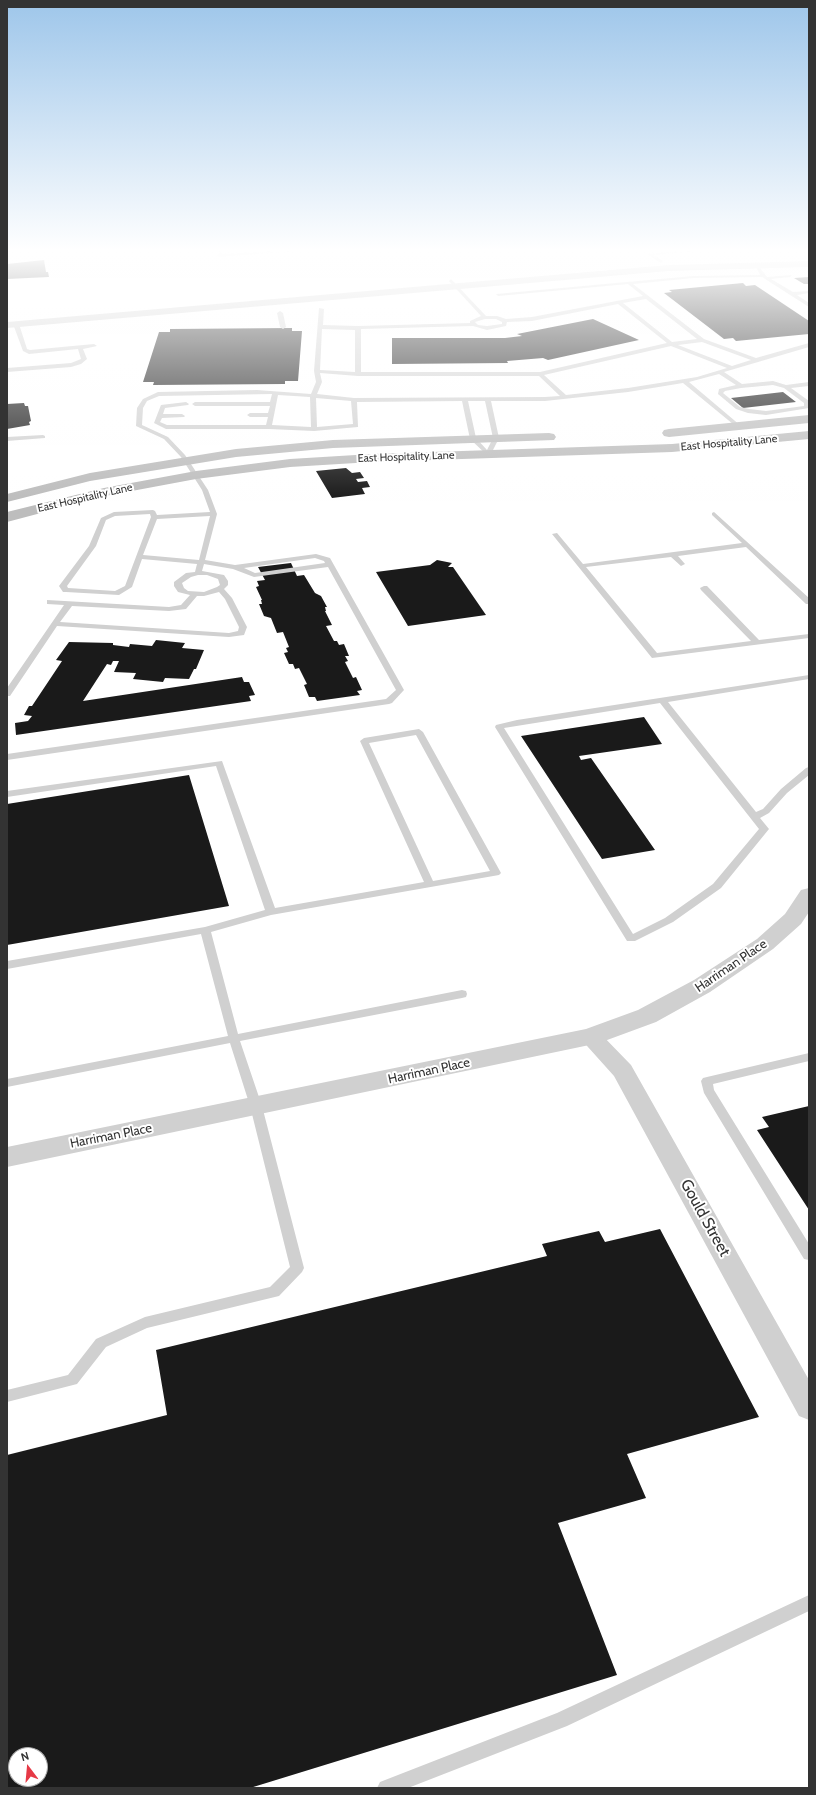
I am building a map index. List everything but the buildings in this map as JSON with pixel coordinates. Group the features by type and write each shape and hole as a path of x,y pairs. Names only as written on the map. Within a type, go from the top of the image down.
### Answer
{"main road":[{"name":"East Hospitality Lane","path":"653,433 738,427 809,419"},
{"name":"East Hospitality Lane","path":"7,517 104,492 196,475 335,460 705,446 809,435"},
{"name":"East Hospitality Lane","path":"7,498 90,477 186,460 295,447 560,436"}],"street":[{"name":"Harriman Place","path":"7,1157 590,1037 646,1016 702,986 765,944 793,919 809,895"},
{"name":"Gould Street","path":"590,1037 623,1071 809,1407"}],"lane":[{"path":"16,334 25,350 36,352 94,346"},
{"path":"314,428 313,396 319,382 317,371 320,334"},
{"path":"358,334 358,374"},
{"path":"658,334 671,344 732,368"},
{"path":"694,334 702,340 756,360"},
{"path":"317,371 358,374 540,374 671,344 702,340"},
{"path":"198,573 214,514 205,490 186,460 166,438 139,426 140,408 145,400 158,394 275,393 354,400 488,400 564,397 628,390 698,379 756,360 809,346"},
{"path":"7,370 71,365 79,363 84,359 80,347"},
{"path":"720,372 741,386"},
{"path":"540,374 564,397"},
{"path":"684,381 738,427"},
{"path":"773,383 786,387 807,402 807,407 766,413 748,411 738,408 719,392 724,388 741,386 773,383"},
{"path":"786,387 809,384"},
{"path":"269,427 275,393"},
{"path":"186,404 163,406 157,422 166,427 314,428 356,426 354,400"},
{"path":"465,400 472,439 488,454 496,438 488,400"},
{"path":"195,404 273,404"},
{"path":"250,415 271,415"},
{"path":"159,416 182,416"},
{"path":"7,440 43,437"},
{"path":"153,512 154,517 128,587 116,593 66,590 63,586 92,546 103,519 114,514 153,512"},
{"path":"154,517 214,514"},
{"path":"714,514 809,602"},
{"path":"555,534 654,656 809,636"},
{"path":"580,566 746,545"},
{"path":"672,554 681,564"},
{"path":"7,757 389,701 400,690 327,560 316,556 235,567 202,562 140,557"},
{"path":"198,573 207,573 221,577 224,581 224,585 220,589 204,594 187,593 178,586 178,582 183,578 198,573"},
{"path":"704,588 757,643"},
{"path":"55,624 229,635 241,633 243,627 228,598 220,589"},
{"path":"50,602 169,609 183,607 195,594"},
{"path":"7,694 69,604"},
{"path":"662,700 764,829 717,886 670,920 631,940 500,726 662,700 809,677"},
{"path":"7,966 205,930 271,912 496,873 419,732 364,741 430,884"},
{"path":"7,794 219,763 271,912"},
{"path":"754,818 766,810 784,791 809,770"},
{"path":"7,1396 72,1380 100,1344 145,1323 274,1292 297,1268 256,1106 234,1039 205,930"},
{"path":"7,1083 462,994"},
{"path":"809,1057 707,1081 708,1090 809,1255"},
{"path":"386,1788 561,1720 809,1603"}]}
